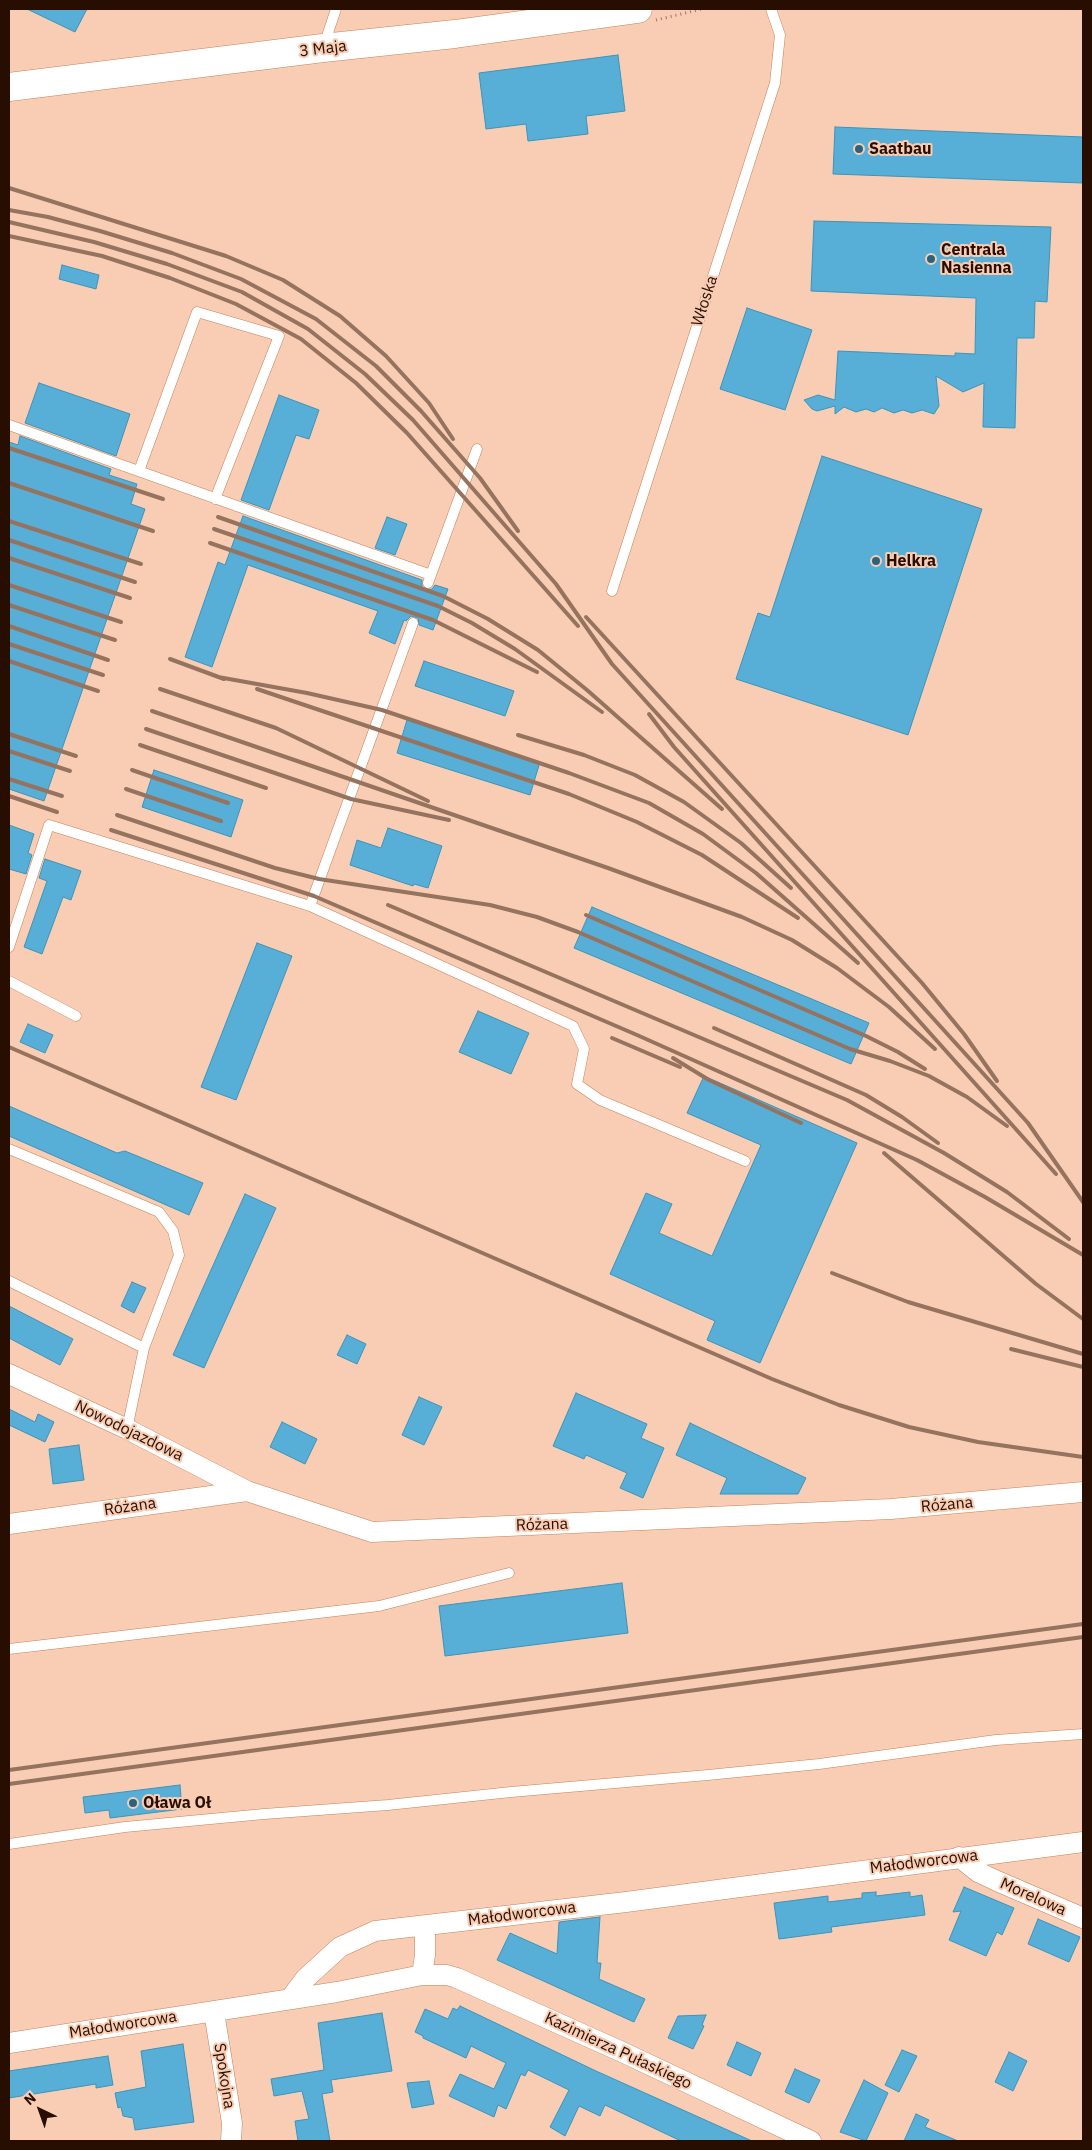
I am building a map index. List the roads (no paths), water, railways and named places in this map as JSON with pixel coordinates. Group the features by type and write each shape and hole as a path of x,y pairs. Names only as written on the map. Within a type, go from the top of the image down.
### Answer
{"street":[{"name":"3 Maja","path":"9,87 323,48 455,34 638,9"},
{"name":"Nowodojazdowa","path":"9,1374 127,1429 247,1491"},
{"name":"Różana","path":"9,1524 247,1491 372,1532 891,1509 1083,1492"},
{"name":"Małodworcowa","path":"290,1999 305,1978 340,1947 376,1931 626,1902 959,1856 1083,1842"},
{"name":"Morelowa","path":"959,1856 978,1872 1083,1918"},
{"path":"422,1975 426,1955 425,1926"},
{"name":"Małodworcowa","path":"9,2043 337,1992 422,1975"},
{"name":"Kazimierza Pułaskiego","path":"422,1975 441,1975 458,1978 620,2051 811,2141"},
{"name":"Spokojna","path":"214,2012 232,2123 231,2141"}],"lane":[{"path":"323,48 336,9"},
{"name":"Włoska","path":"612,591 775,83 780,35 771,9"},
{"path":"139,471 197,312 279,336 215,499"},
{"path":"9,425 430,579 477,449"},
{"path":"310,906 413,623"},
{"path":"9,947 49,825 310,906 573,1026 584,1049 576,1084 600,1100 745,1161"},
{"path":"9,981 76,1016"},
{"path":"9,1149 159,1212 173,1231 179,1255 144,1348 127,1429"},
{"path":"9,1281 144,1348"},
{"path":"9,1649 379,1606 509,1573"},
{"path":"9,1844 125,1827 264,1814 388,1806 511,1792 718,1774 819,1764 996,1740 1083,1734"}],"railway":[{"path":"9,188 226,256 283,280 340,316 386,356 429,403 453,439"},
{"path":"9,210 48,217 172,253 241,279 316,319 376,366 421,411 480,478 518,531"},
{"path":"9,222 94,242 167,264 242,292 308,329 365,374 413,420 556,584 612,664 1028,1123 1083,1202"},
{"path":"9,236 102,256 170,278 236,304 301,339 356,383 407,433 578,626"},
{"path":"9,448 163,499"},
{"path":"9,483 153,531"},
{"path":"218,517 443,596 488,619 538,650 587,690 722,809"},
{"path":"9,521 141,564"},
{"path":"214,529 438,606 472,623 515,649 602,712"},
{"path":"9,540 135,582"},
{"path":"210,543 433,620 537,672"},
{"path":"9,558 130,598"},
{"path":"9,585 121,622"},
{"path":"9,605 115,640"},
{"path":"586,617 922,983 964,1034 997,1081"},
{"path":"9,626 108,660"},
{"path":"9,644 103,675"},
{"path":"170,659 224,679"},
{"path":"9,661 98,691"},
{"path":"218,677 307,693 382,710 569,773 649,803 703,834 756,873 858,963"},
{"path":"160,689 276,728 428,801"},
{"path":"257,689 569,794 637,822 702,855 798,918"},
{"path":"152,711 608,868 742,917 792,940 837,968 889,1007 935,1049"},
{"path":"649,714 674,747 1056,1174"},
{"path":"146,729 351,799 449,820"},
{"path":"9,734 76,756"},
{"path":"518,735 584,755 635,775 684,802 741,843 791,888"},
{"path":"140,745 266,788"},
{"path":"9,751 70,771"},
{"path":"132,770 228,803"},
{"path":"9,779 62,796"},
{"path":"126,789 221,821"},
{"path":"9,796 57,812"},
{"path":"117,815 275,868 319,879 490,905 537,917 578,932 850,1049 890,1061 929,1076 967,1097 1007,1126"},
{"path":"111,830 314,896 637,1035 917,1160 985,1197 1083,1255"},
{"path":"388,905 847,1100 944,1153 1007,1192 1069,1239"},
{"path":"586,915 866,1036 898,1052 925,1069"},
{"path":"714,1028 866,1095 902,1117 938,1143"},
{"path":"612,1038 680,1067"},
{"path":"9,1047 772,1379 839,1405 909,1427 978,1442 1083,1457"},
{"path":"673,1058 709,1080 801,1123"},
{"path":"884,1153 1036,1284 1083,1319"},
{"path":"832,1273 908,1302 1083,1354"},
{"path":"1011,1349 1083,1367"},
{"path":"9,1770 1083,1624"},
{"path":"9,1784 1083,1637"}],"place":[{"name":"Saatbau","path":"859,149"},
{"name":"Centrala Nasienna","path":"931,259"},
{"name":"Helkra","path":"876,561"},
{"name":"Oława Oł","path":"133,1803"}]}
